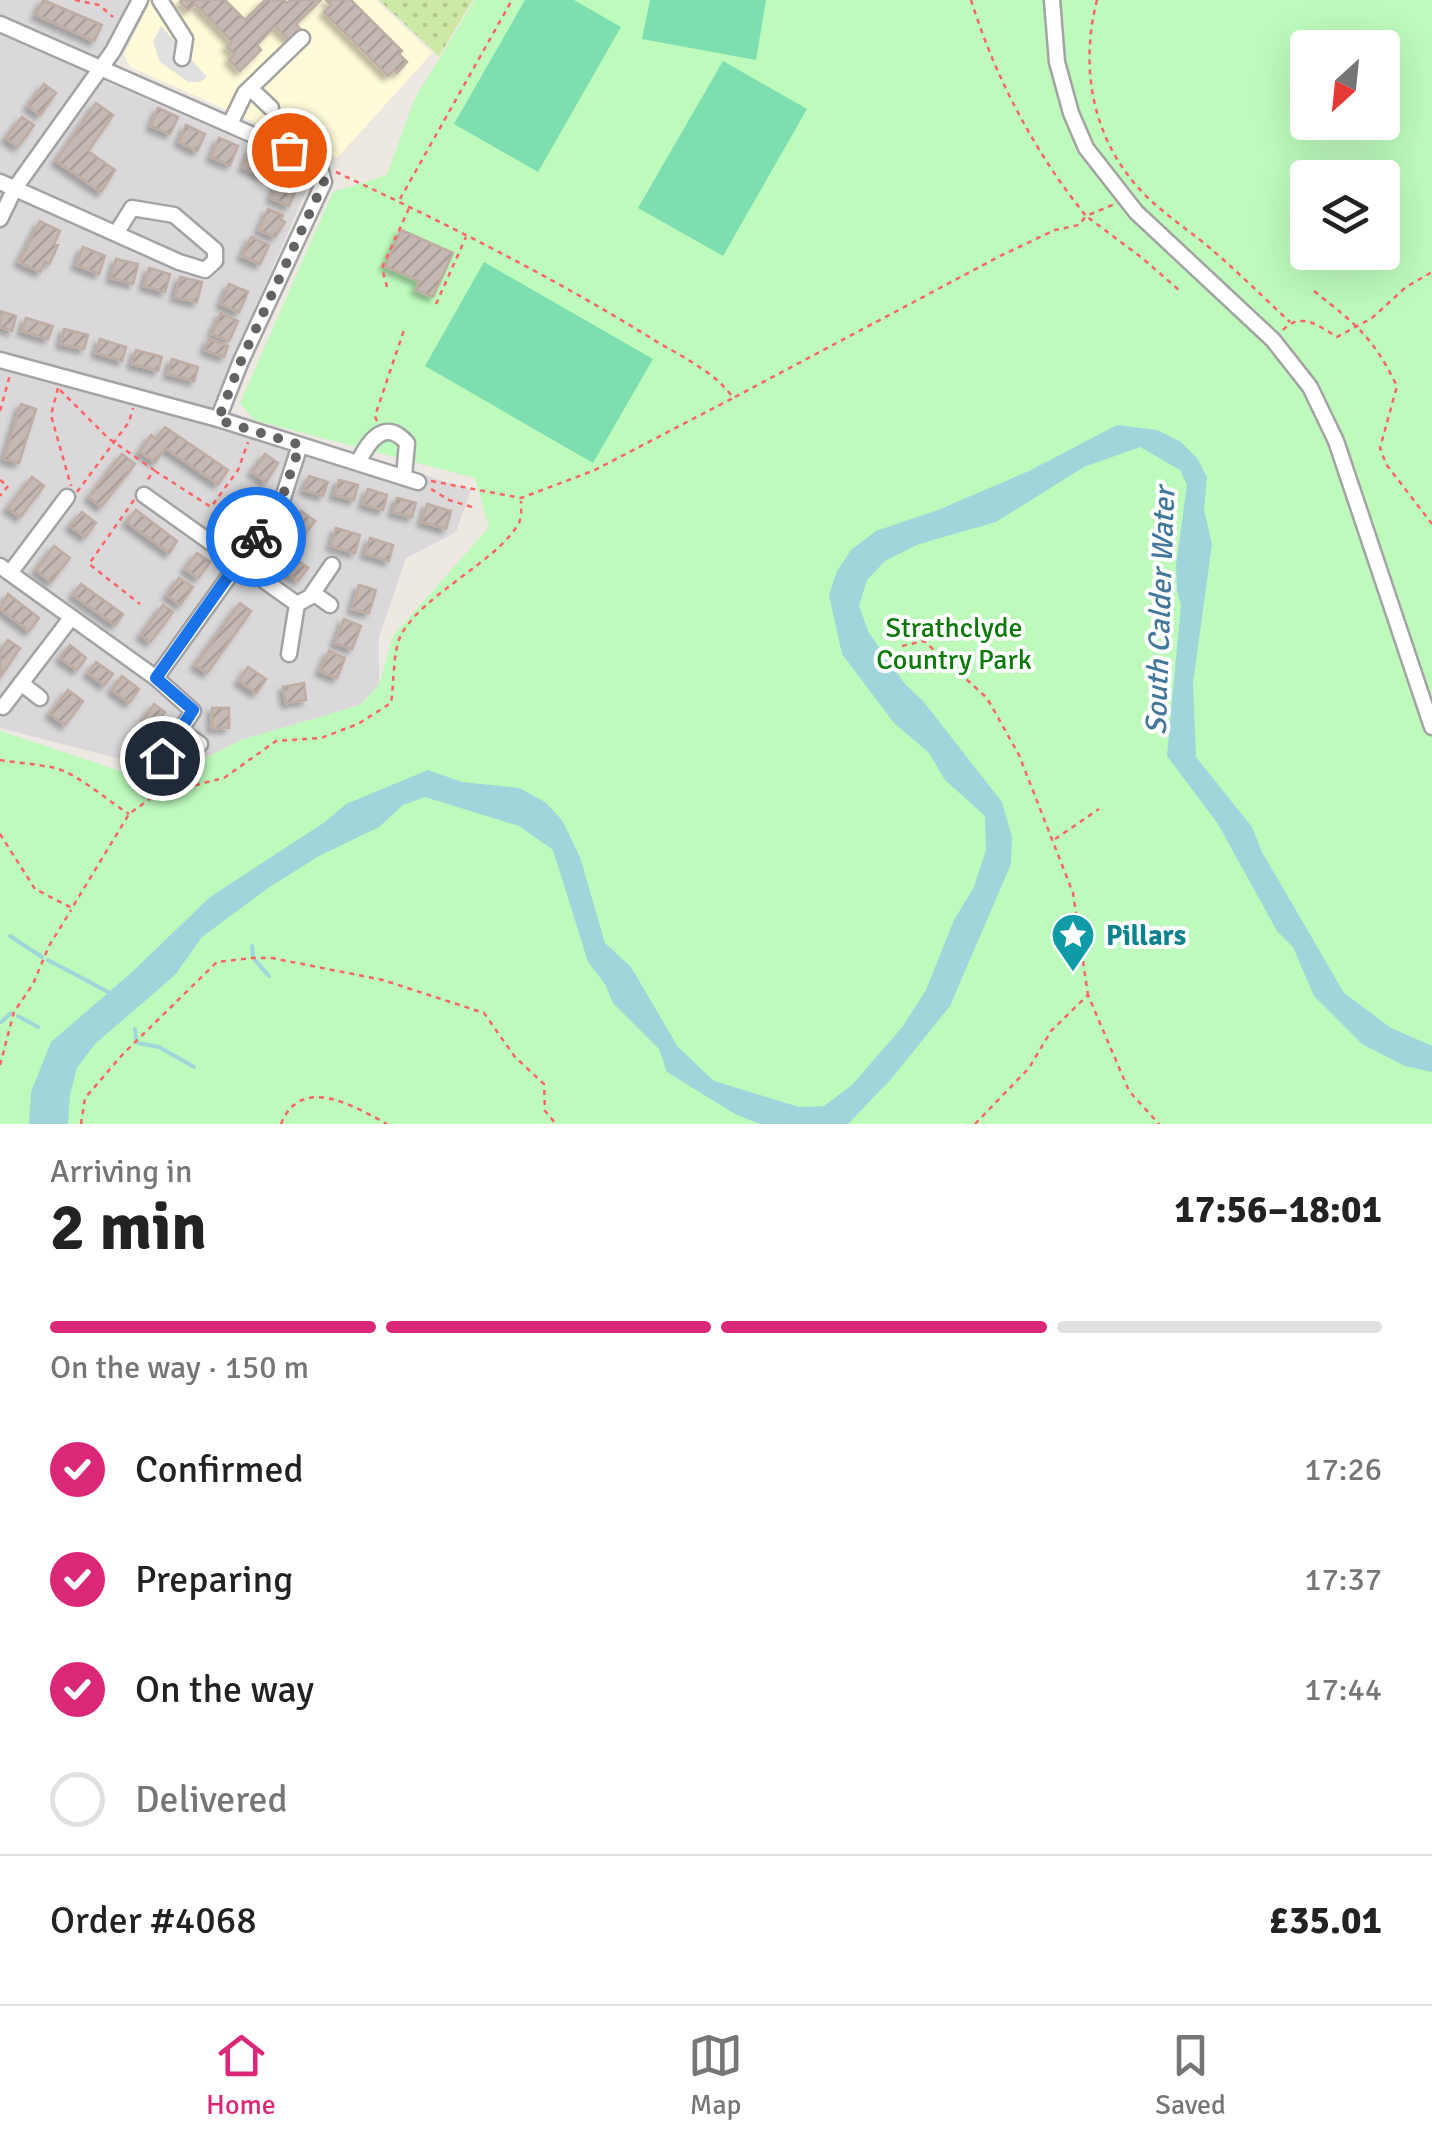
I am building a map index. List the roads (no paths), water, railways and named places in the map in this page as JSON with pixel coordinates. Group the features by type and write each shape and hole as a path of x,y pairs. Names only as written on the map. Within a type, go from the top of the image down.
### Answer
{"street":[{"path":"0,219 7,185 102,67 140,0"},
{"path":"160,0 185,39 182,58"},
{"path":"1052,0 1057,62 1071,113 1086,148 1136,212 1273,340 1310,386 1336,441 1432,727"},
{"path":"0,24 319,164 324,182 218,420"},
{"path":"230,124 250,88 302,38"},
{"path":"250,88 271,108"},
{"path":"7,185 205,270 215,261 216,250 174,215 132,208 117,232"},
{"path":"0,360 411,479 407,443 399,433 382,432 368,443 358,463"},
{"path":"156,678 280,504 300,445"},
{"path":"144,495 298,604"},
{"path":"66,497 5,569 156,678 193,710 162,758"},
{"path":"289,654 298,604 312,594 332,566"},
{"path":"312,594 330,605"},
{"path":"3,707 71,618"},
{"path":"21,683 40,698"},
{"path":"182,732 200,744"}],"water":[{"name":"South Calder Water","path":"1117,425 1157,430 1181,442 1197,458 1207,477 1204,510 1212,544 1193,683 1196,757 1252,827 1262,852 1344,993 1391,1028 1432,1046 1432,1072 1405,1066 1362,1044 1314,996 1293,947 1277,931 1218,824 1167,756 1181,605 1176,565 1187,485 1180,470 1140,447 1084,467 996,522 919,544 885,561 867,580 859,606 869,633 905,684 923,701 1002,802 1012,837 1011,864 950,1006 892,1078 848,1124 760,1124 735,1114 667,1072 659,1049 613,1003 605,984 588,962 553,850 519,826 425,797 403,805 379,827 319,856 268,888 202,937 175,975 95,1044 77,1068 68,1124 29,1124 31,1092 51,1042 210,897 325,822 346,804 428,770 462,782 519,788 545,802 562,820 580,857 605,943 631,967 678,1047 714,1081 799,1107 824,1106 852,1085 903,1026 926,990 954,920 974,887 986,850 985,816 945,780 929,753 894,723 842,654 829,595 837,571 851,550 876,531 938,510 1029,471"}],"waterway":[{"path":"10,936 42,957"},
{"path":"252,946 253,956"},
{"path":"48,960 110,993"},
{"path":"255,960 269,976"},
{"path":"1,1022 11,1013"},
{"path":"18,1016 38,1027"},
{"path":"135,1029 136,1039"},
{"path":"138,1043 159,1047 194,1067"}],"place":[{"name":"Pillars","path":"1073,973"}],"park label":[{"name":"Strathclyde Country Park","path":"954,643"}]}
